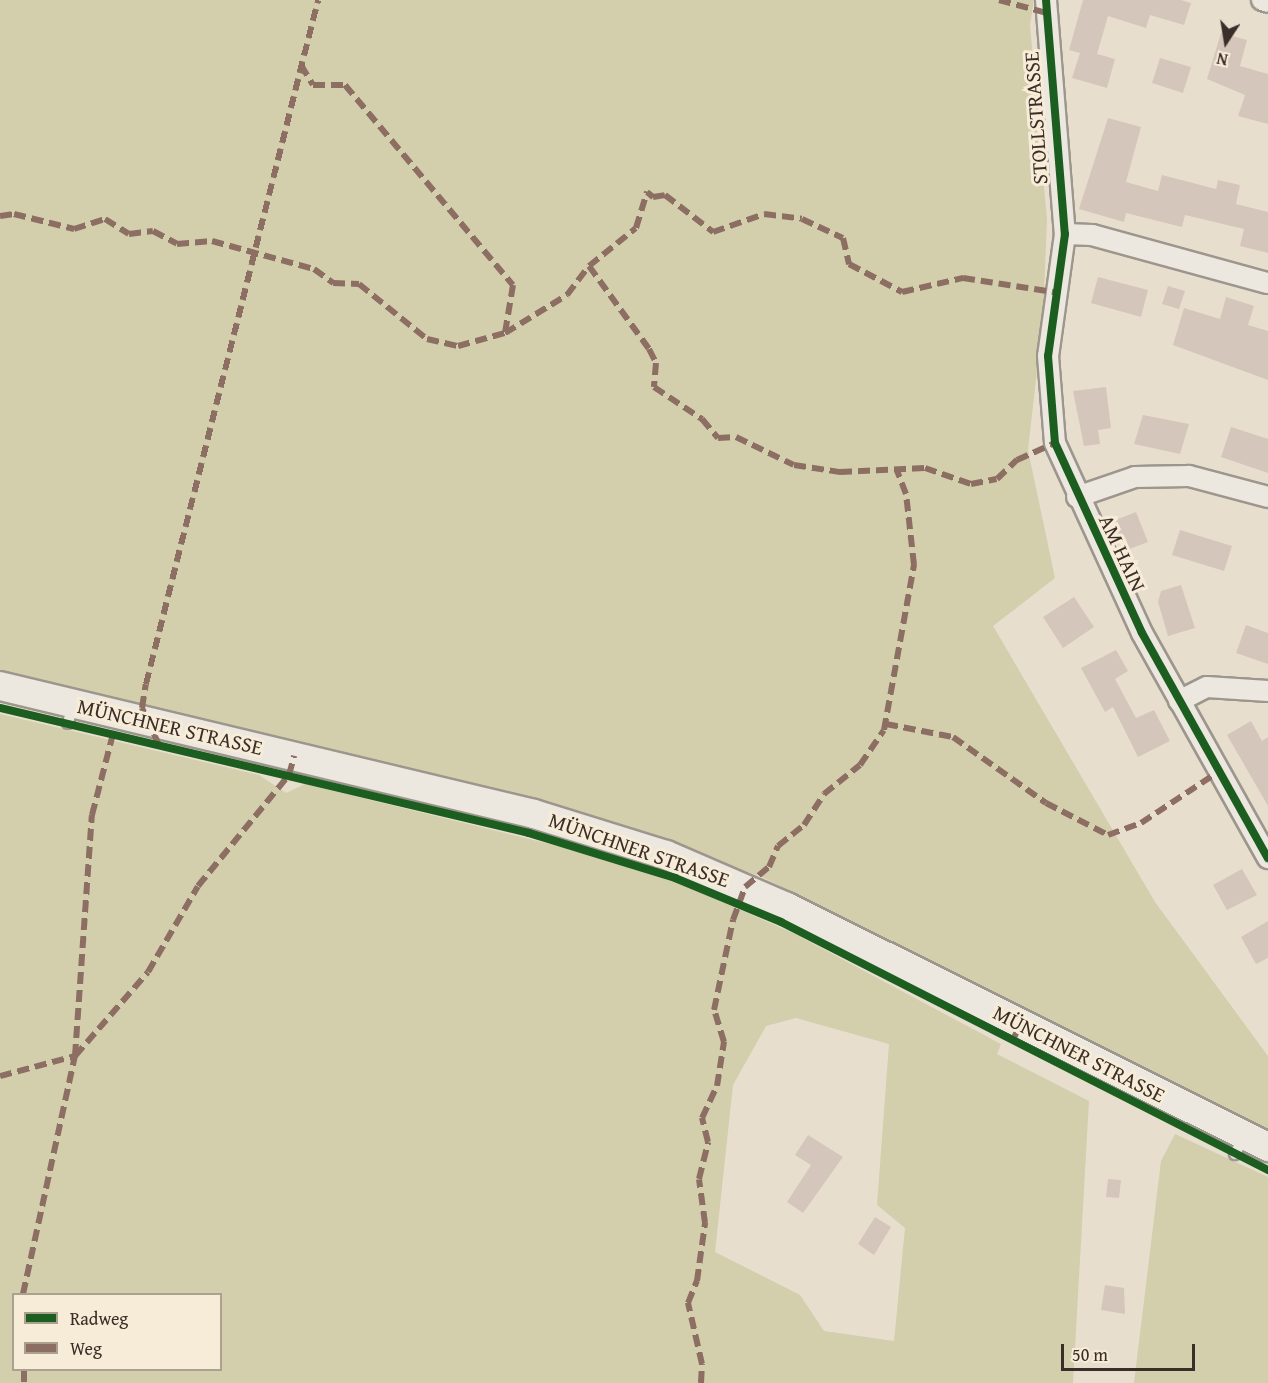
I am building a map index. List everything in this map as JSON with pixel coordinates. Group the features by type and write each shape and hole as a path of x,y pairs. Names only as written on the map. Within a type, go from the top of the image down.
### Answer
{"main road":[{"name":"MÜNCHNER STRASSE","path":"0,686 71,713 532,823 746,887 1249,1146"}],"street":[{"name":"STOLLSTRASSE","path":"1046,0 1065,234"},
{"path":"1262,0 1268,2"},
{"path":"1065,234 1092,235 1268,283"},
{"name":"AM HAIN","path":"1065,234 1047,386 1055,443 1077,497 1179,701 1268,858"},
{"path":"1077,497 1135,477 1178,476 1268,497"},
{"path":"1179,701 1207,687 1268,691"}],"shaded area":[{"path":"0,0 1034,0 1030,25 1047,220 1043,317 1028,450 1055,578 993,626 1155,902 1268,1056 1268,1129 762,877 537,799 0,675"},
{"path":"0,714 259,775 286,793 305,784 594,855 688,887 793,933 1001,1044 997,1054 1089,1101 1073,1383 0,1383","holes":["796,1018 889,1044 877,1205 905,1228 894,1341 824,1331 800,1295 715,1252 733,1085 766,1026"]},
{"path":"1175,1134 1268,1177 1268,1383 1134,1383 1161,1161"}],"building":[{"path":"1083,0 1181,0 1191,3 1184,25 1150,15 1146,28 1108,16 1097,54 1115,59 1107,88 1072,78 1080,53 1069,50"},
{"path":"1221,33 1247,40 1240,66 1268,74 1268,124 1238,116 1245,95 1207,79"},
{"path":"1160,58 1191,67 1183,93 1152,83"},
{"path":"1108,118 1141,127 1126,182 1158,191 1162,175 1216,189 1218,180 1240,185 1236,204 1268,212 1268,253 1240,246 1244,229 1185,215 1182,227 1126,213 1124,222 1079,209"},
{"path":"1098,277 1148,290 1141,317 1091,303"},
{"path":"1168,286 1185,291 1179,309 1162,304"},
{"path":"1226,297 1254,306 1248,325 1268,331 1268,380 1173,345 1184,308 1220,319"},
{"path":"1106,387 1111,428 1098,430 1100,444 1084,446 1073,391"},
{"path":"1143,415 1189,424 1180,454 1134,444"},
{"path":"1231,427 1268,439 1268,473 1221,457"},
{"path":"1136,512 1148,542 1124,551 1113,521"},
{"path":"1180,530 1232,546 1224,571 1172,555"},
{"path":"1181,585 1195,628 1168,636 1158,602 1161,591"},
{"path":"1074,597 1094,627 1063,648 1043,617"},
{"path":"1246,625 1268,633 1268,664 1236,653"},
{"path":"1116,650 1128,671 1115,679 1136,718 1154,710 1170,741 1138,757 1113,707 1105,712 1081,668"},
{"path":"1251,721 1262,741 1268,737 1268,806 1227,735"},
{"path":"1242,869 1257,895 1227,910 1213,885"},
{"path":"1268,921 1268,958 1256,964 1241,937"},
{"path":"808,1135 843,1157 803,1213 787,1202 811,1165 795,1155"},
{"path":"1108,1179 1121,1180 1119,1198 1106,1197"},
{"path":"875,1217 891,1227 874,1255 858,1244"},
{"path":"1105,1285 1124,1288 1125,1314 1101,1310"}],"marked path":[{"path":"159,745 142,708 146,684 318,0"},
{"path":"999,0 1047,13"},
{"path":"301,65 313,85 345,85 513,285 505,333"},
{"path":"0,216 14,214 74,229 105,219 129,234 153,231 177,244 212,241 314,269 333,283 359,284 427,339 458,346 505,333 567,295 589,266 636,228 647,192 653,197 665,195 713,232 764,214 802,219 843,238 849,264 902,292 963,278 1060,293"},
{"path":"589,266 649,349 656,363 654,387 702,419 718,438 736,437 794,465 840,472 925,468 971,484 997,479 1017,460 1055,443"},
{"path":"701,1383 702,1364 688,1303 697,1281 705,1223 699,1179 708,1142 702,1118 717,1086 724,1042 714,1010 733,920 745,887 769,867 778,846 804,825 824,794 860,765 884,730 914,565 906,494 897,470"},
{"path":"886,724 953,737 1046,803 1108,835 1141,823 1218,772"},
{"path":"23,1293 75,1056 92,815 113,734"},
{"path":"0,1076 75,1056 148,972 198,886 289,775 294,756"},
{"path":"1012,1042 1020,1025"},
{"path":"24,1371 24,1383"}],"cycle path":[{"path":"1046,0 1065,234 1048,356 1055,443 1142,633 1268,858"},
{"path":"0,708 529,833 675,878 781,922 1268,1170"}]}
